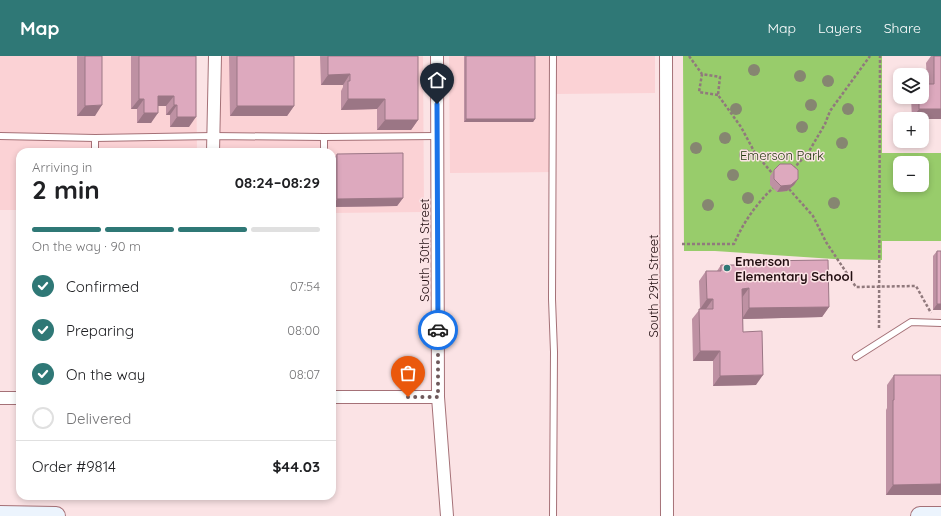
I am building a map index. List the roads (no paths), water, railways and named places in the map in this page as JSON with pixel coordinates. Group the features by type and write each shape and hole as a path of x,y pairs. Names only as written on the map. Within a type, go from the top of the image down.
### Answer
{"main road":[{"path":"0,515 56,516"},
{"path":"920,516 941,516"}],"street":[{"path":"213,148 215,56"},
{"name":"South 30th Street","path":"437,56 438,397 447,516"},
{"name":"South 29th Street","path":"666,56 668,516"},
{"path":"336,397 438,397"},
{"path":"0,398 16,398"}],"lane":[{"path":"553,56 553,516"},
{"path":"0,136 95,138 213,136 437,136"},
{"path":"324,137 324,148"},
{"path":"95,138 95,148"},
{"path":"856,358 911,322 941,323"}],"place":[{"name":"Emerson Elementary School","path":"727,268"}],"park label":[{"name":"Emerson Park","path":"782,155"}]}
